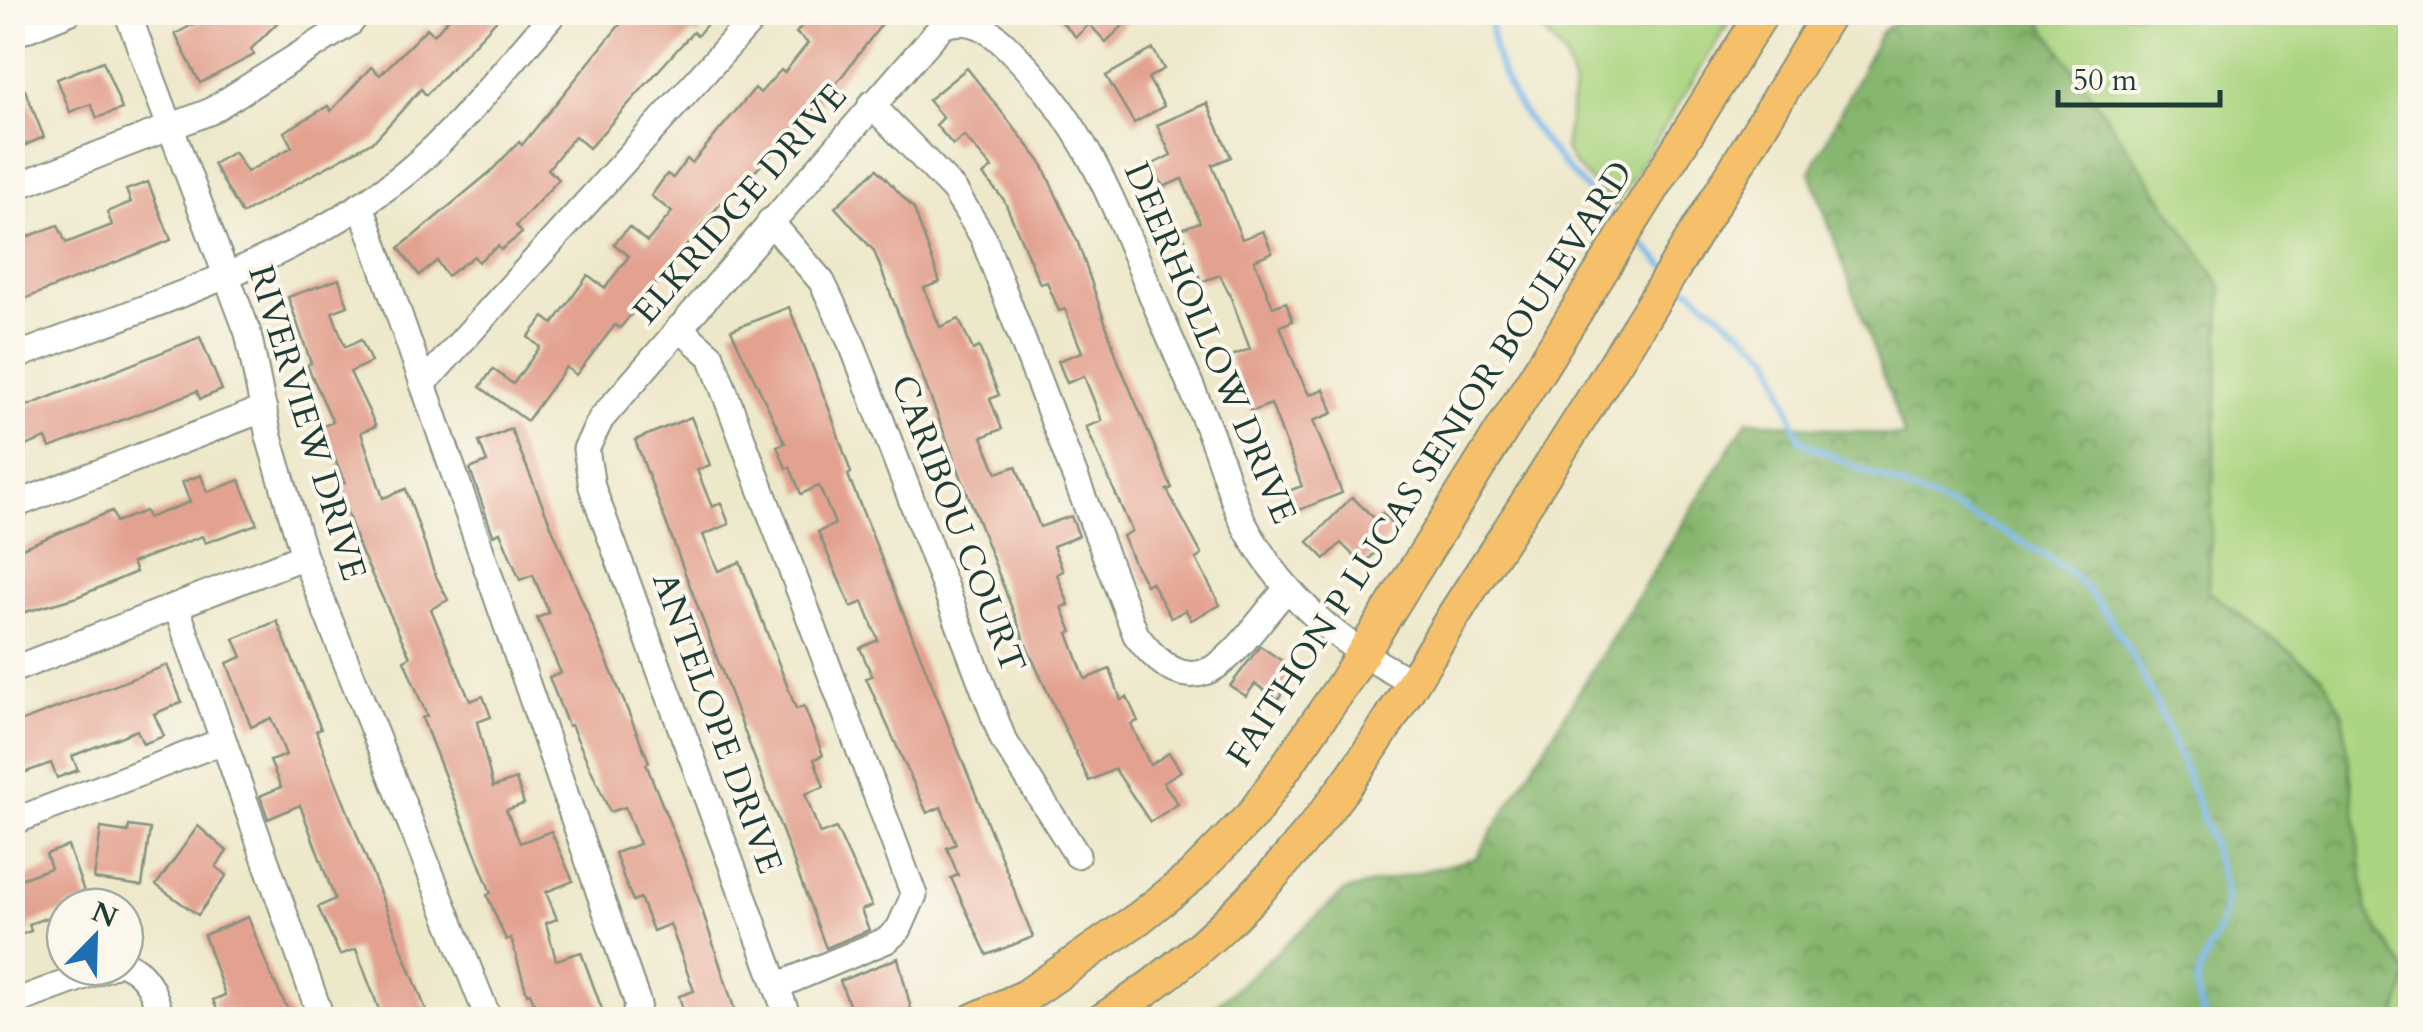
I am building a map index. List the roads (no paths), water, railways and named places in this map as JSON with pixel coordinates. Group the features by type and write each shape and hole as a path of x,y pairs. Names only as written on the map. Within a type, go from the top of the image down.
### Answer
{"main road":[{"name":"FAITHON P LUCAS SENIOR BOULEVARD","path":"973,1020 1026,996 1084,958 1192,876 1252,814 1297,755 1362,654 1763,12"},
{"path":"1102,1020 1147,992 1282,867 1347,784 1616,364 1830,12"}],"street":[{"path":"12,35 69,12"},
{"name":"RIVERVIEW DRIVE","path":"127,12 228,274 255,360 264,409 304,556 489,1020"},
{"path":"12,188 209,112 359,12"},
{"path":"12,358 228,274 361,205 423,158 555,12"},
{"path":"423,384 759,12"},
{"name":"ELKRIDGE DRIVE","path":"586,449 602,419 932,32 961,20"},
{"name":"DEERHOLLOW DRIVE","path":"961,20 989,30 1043,84 1108,184 1215,444 1232,496 1286,590 1362,654 1410,681"},
{"path":"872,104 954,190 982,237 1136,635 1153,658 1174,674 1185,676 1197,677 1216,668 1286,590"},
{"path":"361,205 638,1004 634,1020"},
{"name":"CARIBOU COURT","path":"770,221 822,282 846,330 1003,739 1077,854"},
{"path":"679,328 710,356 914,895 899,929 887,940 777,986"},
{"path":"12,506 264,409"},
{"name":"ANTELOPE DRIVE","path":"586,449 592,488 789,1020"},
{"path":"12,670 304,556"},
{"path":"176,606 322,1020"},
{"path":"12,822 224,740"},
{"path":"145,979 153,990 162,1020"},
{"path":"12,1003 55,987"},
{"path":"12,1011 16,1020"}],"waterway":[{"path":"1492,12 1492,40 1514,98 1554,154 1619,222"},
{"path":"1635,237 1666,267"},
{"path":"1678,279 1771,355 1800,440 2003,532 2067,571 2092,595 2140,671 2163,717 2201,811 2224,888 2223,914 2199,978 2197,994 2205,1020"}]}
